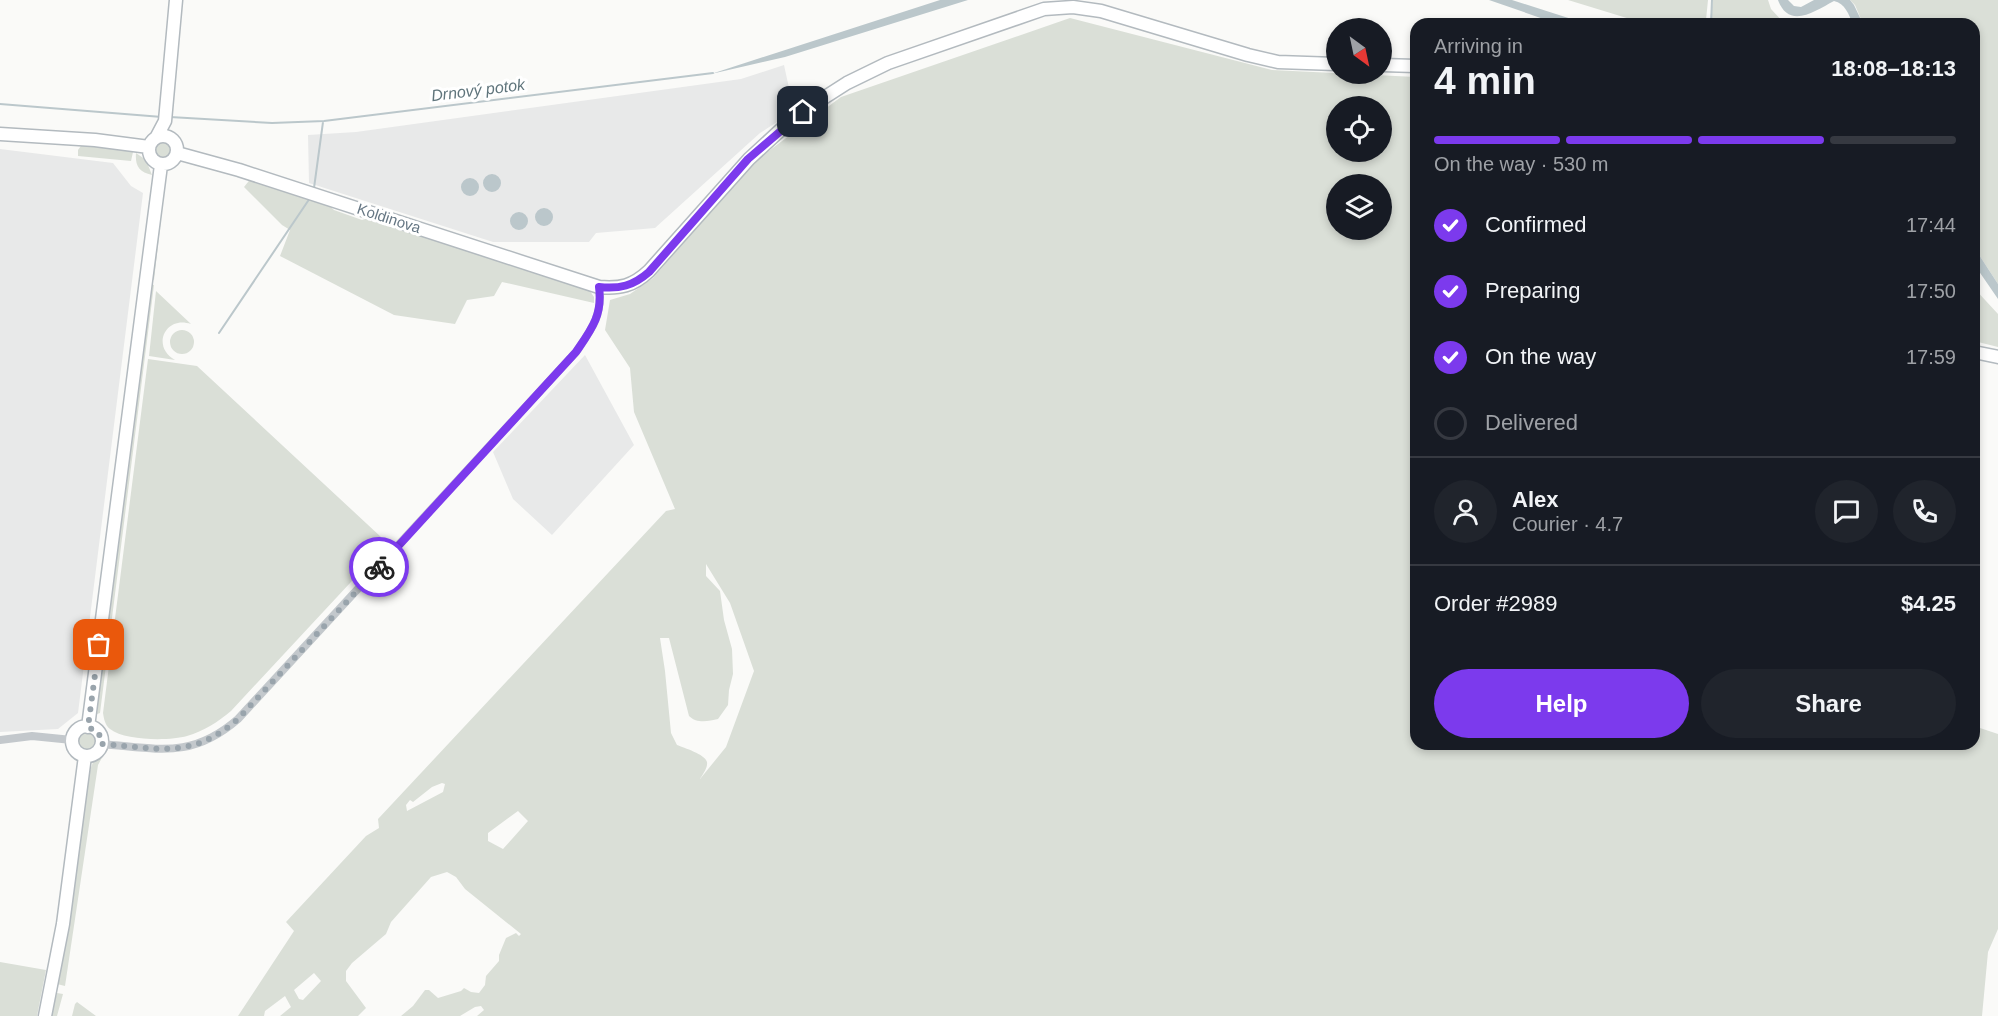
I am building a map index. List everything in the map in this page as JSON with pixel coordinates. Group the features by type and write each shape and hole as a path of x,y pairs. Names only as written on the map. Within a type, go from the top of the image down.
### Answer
{"main road":[{"path":"0,134 152,142 163,136 166,128 176,0"},
{"path":"599,287 623,287 639,280 649,272 748,159 786,125 835,90 888,63 1044,9 1073,7 1101,11 1248,55 1278,62 1326,64"},
{"path":"1392,65 1410,66"},
{"path":"152,142 150,156 153,160 161,165 173,161 177,153 175,142 166,128"},
{"name":"Koldinova","path":"177,153 239,170 599,287"},
{"path":"88,727 161,165"},
{"path":"1980,353 1998,357"},
{"path":"88,727 99,733 101,744 94,754 85,756 75,750 72,740 77,730 88,727"},
{"path":"45,1016 63,924 85,756"}],"street":[{"path":"101,744 157,750 181,748 200,744 228,728 400,545 576,352 592,329 601,302 599,287"},
{"path":"0,740 32,736 72,740"}],"shaded area":[{"path":"940,0 968,0 785,57 711,74"},
{"path":"1489,0 1512,0 1568,18 1541,18"},
{"path":"1568,0 1708,0 1706,18 1627,18"},
{"path":"1713,0 1768,0 1771,9 1779,18 1711,18"},
{"path":"1778,0 1788,0 1794,6 1801,7 1814,0 1850,0 1860,18 1850,18 1844,7 1834,1 1803,16 1789,14"},
{"path":"1850,0 1998,0 1998,284 1980,256 1980,18 1860,18 1855,5"},
{"path":"1070,18 1272,70 1326,73 1326,84 1392,84 1392,76 1410,77 1410,750 1980,750 1980,728 1998,734 1998,929 1988,952 1982,1016 477,1016 484,1010 481,1006 460,1016 401,1016 413,1006 425,990 429,990 438,998 464,988 479,993 485,985 486,976 499,961 506,938 516,933 519,936 521,934 465,889 456,877 447,872 431,877 391,922 386,934 346,971 346,981 366,1008 358,1016 280,1016 291,1007 285,996 265,1011 264,1016 238,1016 294,931 286,922 366,836 379,828 378,819 666,511 675,509 634,412 630,368 605,330 610,300 630,294 653,278 754,162 841,97","holes":["706,564 730,603 754,671 726,747 700,779 707,767 707,762 698,754 677,745 671,733 660,638 669,638 689,716 699,721 718,719 728,705 733,674 732,649 724,620 720,591 706,576","445,784 443,792 407,811 406,805 410,800 413,802 432,787","518,811 528,821 503,849 488,841 488,833","314,973 321,981 303,1000 299,999 294,990"]},
{"path":"784,65 794,111 760,133 655,228 596,233 589,242 493,242 309,183 308,135 356,132 741,79"},
{"path":"163,141 170,144 173,151 170,158 163,161 156,158 153,151 156,144"},
{"path":"83,143 133,152 131,161 78,156 78,150"},
{"path":"0,149 113,163 131,186 143,193 78,713 58,729 0,732"},
{"path":"136,153 146,160 152,175 139,168"},
{"path":"492,174 498,177 501,183 498,189 492,192 486,189 483,183 486,177"},
{"path":"252,177 325,202 334,210 362,220 372,217 588,288 594,297 594,303 502,282 494,296 467,300 455,324 394,315 280,256 290,230 282,225 244,187"},
{"path":"470,178 476,181 479,187 476,193 470,196 464,193 461,187 464,181"},
{"path":"165,184 154,280 151,279"},
{"path":"544,208 550,211 553,217 550,223 544,226 538,223 535,217 538,211"},
{"path":"519,212 525,215 528,221 525,227 519,230 513,227 510,221 513,215"},
{"path":"1980,256 1998,284 1998,299 1980,273"},
{"path":"150,284 154,285 100,713 97,714 100,682"},
{"path":"156,291 191,324 182,322 174,324 164,334 164,348 175,360 149,356"},
{"path":"1980,294 1998,314 1998,347 1980,342"},
{"path":"182,330 191,333 194,342 191,351 182,354 173,351 170,342 173,333"},
{"path":"585,355 634,445 552,535 513,499 493,452"},
{"path":"148,359 197,366 381,537 377,554 231,711 199,732 170,739 136,738 117,733 107,726 103,713"},
{"path":"87,732 94,735 97,742 94,749 87,752 80,749 77,742 80,735"},
{"path":"104,754 98,765 65,986 57,984 88,776 93,762"},
{"path":"0,962 46,970 37,1016 0,1016"},
{"path":"57,993 63,994 57,1016 51,1016"},
{"path":"77,1002 96,1016 72,1016"}],"waterway":[{"path":"1711,18 1712,0"},
{"name":"Drnový potok","path":"170,117 272,123 324,121 713,73"},
{"name":"Drnový potok","path":"0,104 162,117"},
{"path":"314,188 323,122"},
{"path":"219,333 310,198"}],"way so far":[{"path":"99,645 88,727 99,733 101,744 157,750 200,744 216,736 238,719 379,567"}],"route":[{"path":"379,567 576,352 592,329 601,302 599,287 613,288 632,285 649,272 748,159 803,112"}]}
